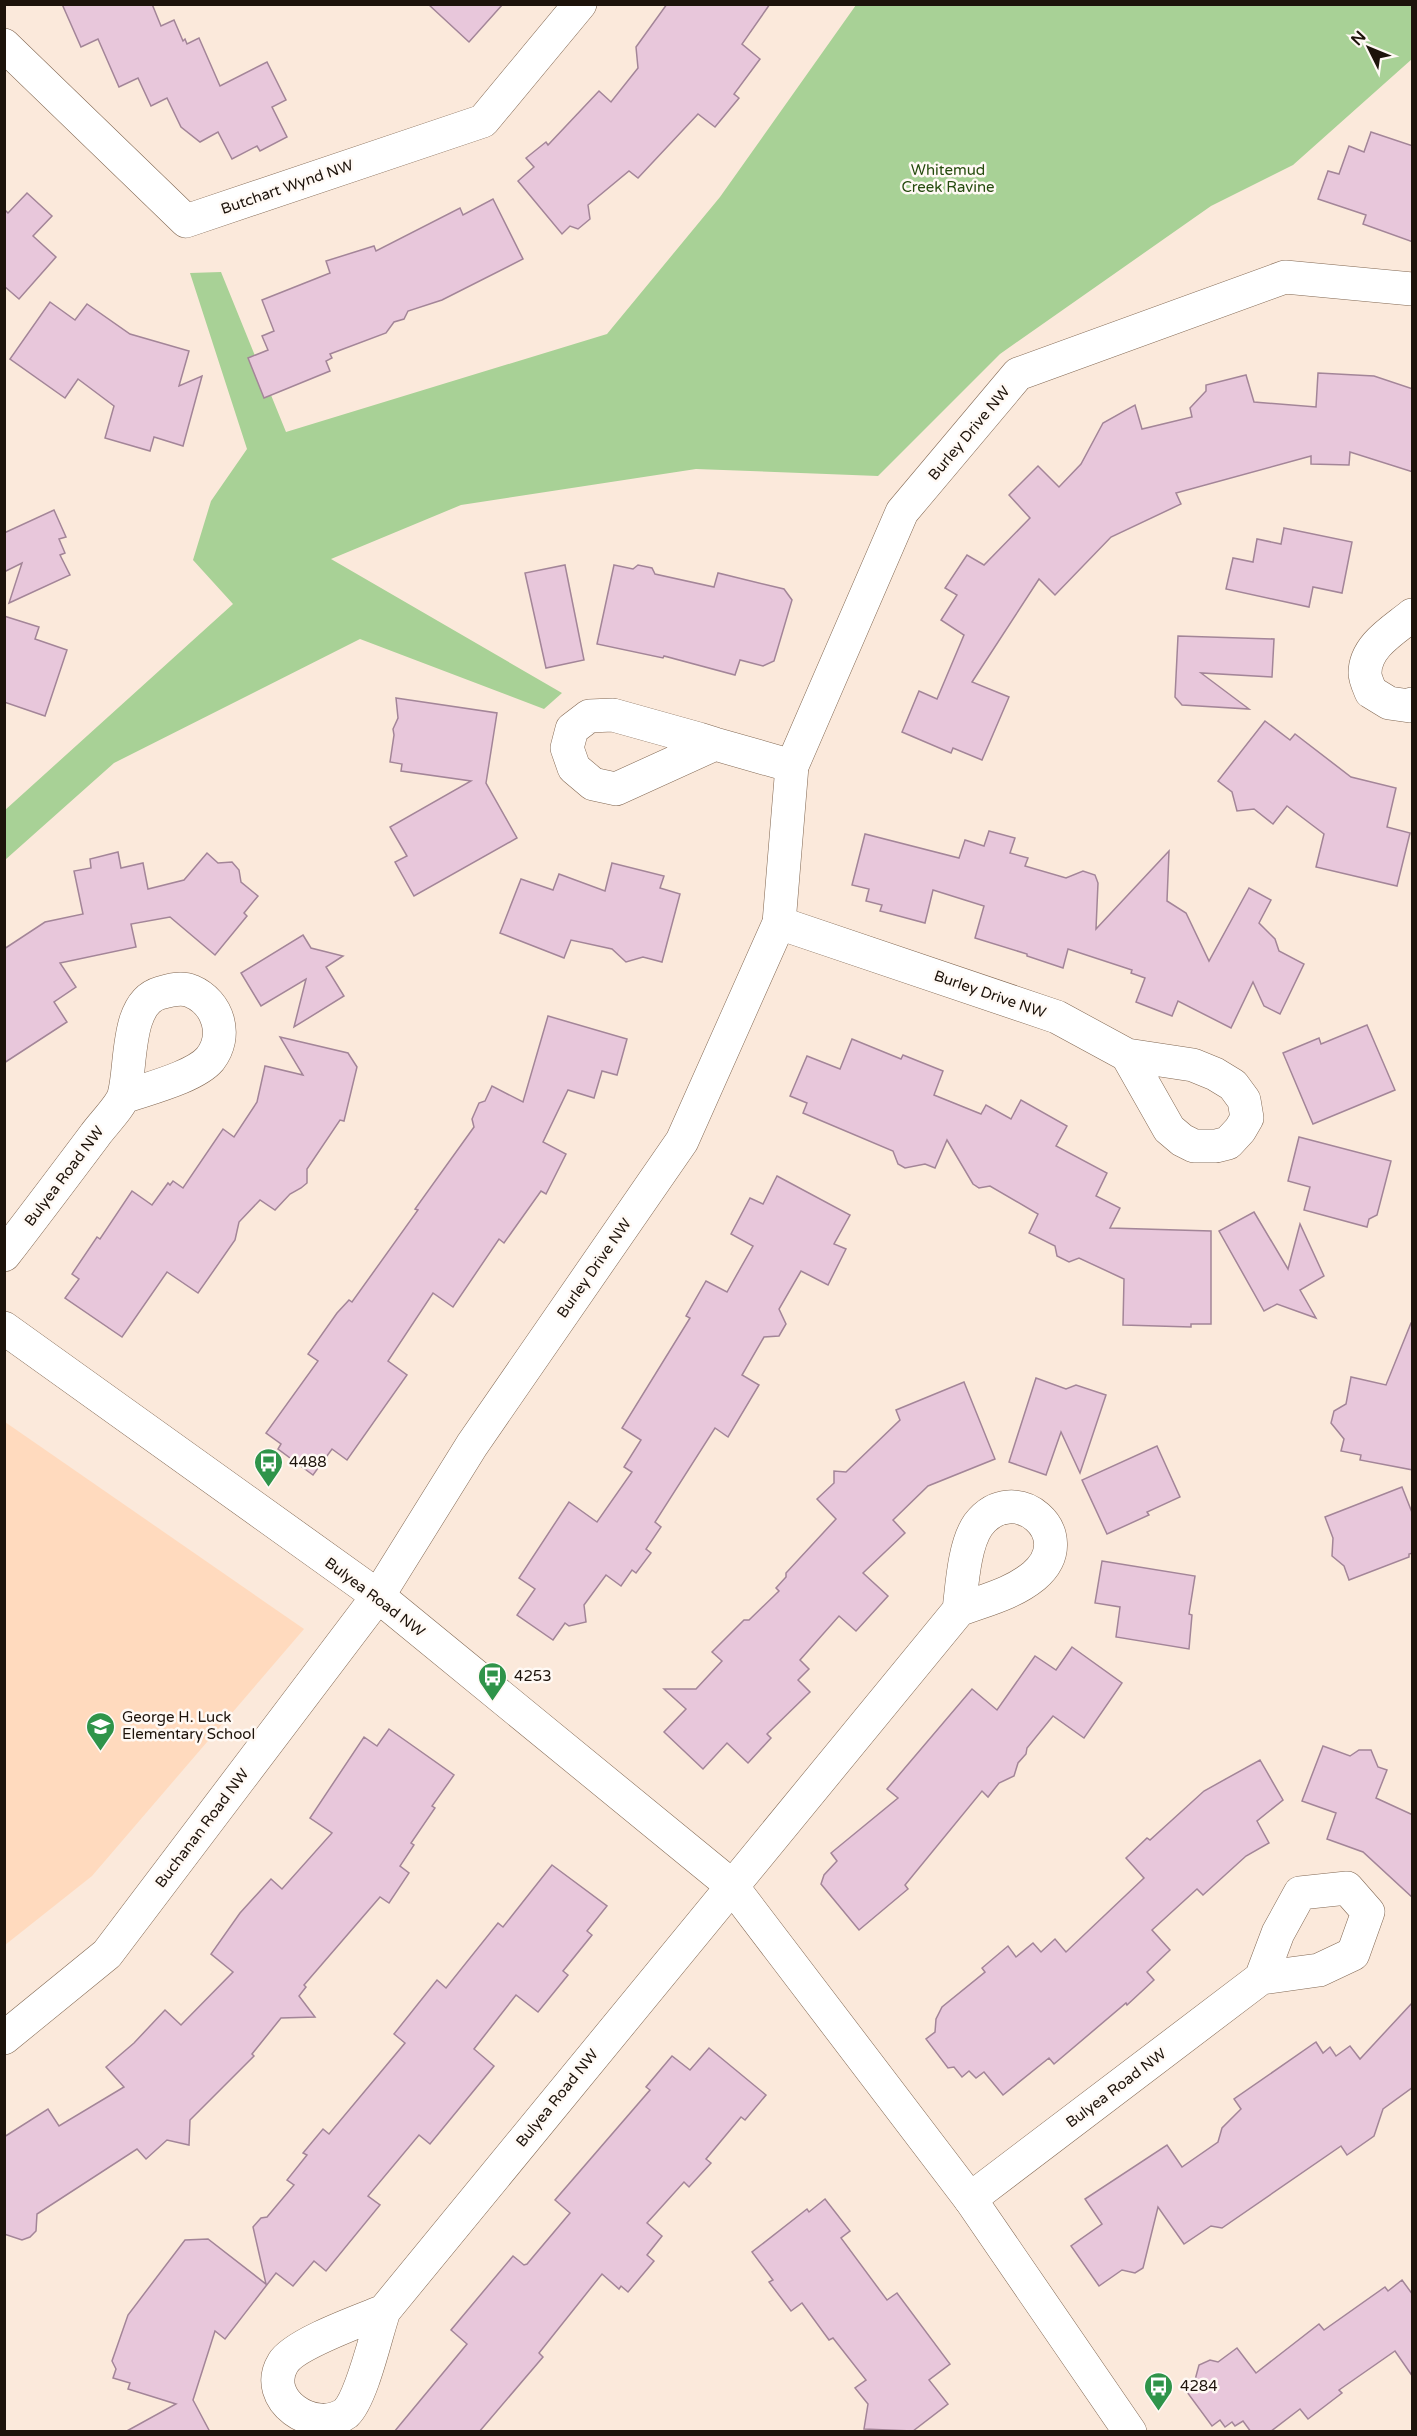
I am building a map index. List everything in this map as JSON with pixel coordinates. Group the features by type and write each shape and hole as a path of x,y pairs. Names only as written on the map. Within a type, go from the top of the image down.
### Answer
{"street":[{"name":"Butchart Wynd NW","path":"4,45 186,221 483,121 580,4"},
{"name":"Burley Drive NW","path":"378,1596 472,1445 682,1141 779,923 792,766 902,512 1018,374 1285,277 1413,289"},
{"path":"1413,615 1371,651 1365,674 1371,692 1389,703 1410,706 1413,704"},
{"path":"715,744 792,766"},
{"name":"Burley Drive NW","path":"779,923 1057,1017 1127,1056"},
{"name":"Bulyea Road NW","path":"4,1255 124,1097"},
{"name":"Bulyea Road NW","path":"4,1328 378,1596 731,1885 970,2199 1130,2432"},
{"name":"Buchanan Road NW","path":"4,2038 107,1954 378,1596"},
{"name":"Bulyea Road NW","path":"384,2311 731,1885 959,1610"},
{"name":"Bulyea Road NW","path":"970,2199 1261,1978"}],"shaded area":[{"name":"George H. Luck Elementary School","path":"5,1422 304,1629 92,1876 5,1945"}],"green space":[{"name":"Whitemud Creek Ravine","path":"856,5 1412,5 1412,59 1293,165 1211,206 1000,354 878,476 696,469 461,505 331,559 562,693 544,709 360,639 114,763 5,860 4,811 233,604 193,560 211,501 247,449 190,273 221,272 286,432 607,334 720,197"}],"building":[{"path":"62,4 152,4 161,26 174,20 183,41 185,39 187,44 199,38 220,86 267,62 286,100 272,107 287,137 260,151 257,146 232,159 218,132 200,142 181,127 167,98 151,106 138,78 119,87 98,39 81,47"},
{"path":"428,4 503,4 469,42"},
{"path":"667,4 770,4 742,44 760,59 734,94 739,98 715,127 698,114 638,178 629,171 588,205 590,219 578,229 570,226 562,234 518,181 534,167 526,158 546,142 548,145 599,91 611,102 638,68 636,47"},
{"path":"1371,132 1413,146 1413,242 1363,224 1366,215 1318,199 1328,171 1339,174 1349,146 1364,152"},
{"path":"27,193 52,216 33,236 56,257 19,299 4,286 4,209 8,213"},
{"path":"493,199 523,259 442,300 408,311 404,319 394,322 386,333 330,354 332,358 326,361 330,371 264,398 248,358 268,350 262,336 274,331 262,300 330,273 326,261 374,246 376,251 460,208 463,215"},
{"path":"50,302 75,320 87,304 130,334 189,351 179,386 202,376 183,446 154,437 150,451 105,438 114,406 78,379 65,398 10,359"},
{"path":"1318,373 1374,376 1413,389 1413,472 1350,452 1349,465 1311,464 1311,456 1176,493 1181,504 1111,537 1055,595 1039,579 972,682 1009,697 982,760 953,748 951,753 902,732 919,691 937,699 964,635 941,620 957,595 945,588 967,555 984,565 1030,518 1009,495 1038,466 1059,487 1081,464 1103,423 1135,405 1142,429 1192,417 1190,408 1206,391 1206,385 1246,375 1254,402 1316,407"},
{"path":"54,510 66,537 59,539 65,553 60,555 70,575 9,603 22,563 4,572 4,533"},
{"path":"1284,528 1352,542 1342,593 1313,587 1309,607 1226,589 1233,558 1253,562 1257,539 1281,544"},
{"path":"565,565 584,660 546,668 525,573"},
{"path":"614,565 633,569 638,565 652,568 655,574 714,587 718,573 784,589 792,600 774,661 763,666 740,660 735,675 664,656 663,658 597,644"},
{"path":"4,616 39,627 35,639 67,650 45,716 4,702"},
{"path":"1178,636 1274,639 1272,677 1201,673 1249,709 1182,705 1175,697"},
{"path":"396,698 497,713 486,783 517,838 414,896 395,862 407,856 390,827 471,781 401,771 402,764 390,762 393,729 398,718"},
{"path":"1265,721 1290,740 1295,734 1351,777 1396,788 1387,827 1410,833 1397,886 1316,867 1324,834 1287,806 1273,824 1254,809 1237,811 1232,792 1218,781"},
{"path":"989,831 1015,838 1010,853 1028,858 1025,866 1066,878 1083,871 1095,875 1098,883 1096,929 1169,851 1167,901 1186,913 1209,961 1249,888 1271,900 1259,923 1275,939 1279,951 1304,964 1280,1014 1264,1006 1253,982 1231,1028 1178,1001 1172,1016 1136,1002 1145,978 1131,973 1132,970 1068,949 1063,968 975,938 984,906 933,890 925,923 880,911 882,905 866,901 869,889 852,885 865,834 959,858 965,840 984,846"},
{"path":"118,852 121,868 143,863 148,889 184,880 207,853 218,863 232,862 239,870 241,882 258,896 244,913 247,916 215,955 170,917 131,924 136,947 60,963 76,987 54,1002 67,1022 4,1063 4,949 45,922 83,914 74,871 91,868 90,859"},
{"path":"612,863 664,876 660,888 680,894 662,962 643,957 626,962 612,949 571,940 564,958 500,933 521,879 553,890 559,874 605,891"},
{"path":"303,935 311,948 343,956 326,967 344,996 294,1027 306,979 261,1006 241,973"},
{"path":"548,1016 627,1039 617,1075 602,1071 594,1098 568,1090 543,1142 566,1154 546,1194 541,1191 504,1243 499,1239 453,1307 433,1293 388,1361 407,1375 347,1460 332,1449 313,1475 278,1449 281,1444 266,1433 318,1361 308,1354 337,1313 349,1300 352,1302 418,1210 415,1209 474,1127 472,1119 479,1103 485,1101 492,1086 523,1102"},
{"path":"1367,1025 1395,1090 1313,1124 1283,1053 1319,1038 1321,1044"},
{"path":"280,1037 348,1053 357,1067 344,1121 340,1120 307,1169 307,1183 290,1194 275,1210 260,1200 239,1222 235,1240 198,1293 167,1272 122,1337 65,1298 79,1279 72,1274 97,1237 100,1239 132,1191 152,1205 168,1183 170,1185 173,1181 183,1188 223,1129 234,1137 257,1102 265,1066 303,1075"},
{"path":"852,1039 901,1059 903,1055 943,1071 934,1095 981,1114 986,1105 1011,1119 1021,1100 1067,1126 1056,1146 1107,1173 1096,1196 1120,1208 1110,1228 1211,1231 1211,1324 1191,1324 1191,1327 1123,1325 1124,1279 1079,1258 1069,1262 1057,1256 1055,1246 1029,1233 1038,1214 990,1186 979,1188 973,1184 947,1140 935,1168 925,1164 905,1168 898,1164 893,1151 803,1113 807,1103 790,1096 807,1056 840,1069"},
{"path":"1299,1137 1391,1161 1377,1215 1369,1219 1367,1227 1304,1210 1310,1187 1288,1181"},
{"path":"777,1176 850,1215 834,1244 846,1249 828,1285 801,1271 779,1309 786,1324 779,1336 764,1337 742,1375 759,1385 728,1437 715,1428 655,1522 661,1527 646,1549 651,1553 636,1573 632,1570 621,1586 606,1575 584,1605 586,1622 569,1626 565,1623 553,1640 517,1615 535,1589 519,1578 569,1502 597,1522 632,1472 624,1467 641,1440 622,1428 690,1318 686,1316 706,1281 727,1292 753,1246 731,1234 750,1198 763,1204"},
{"path":"1254,1212 1288,1269 1300,1224 1324,1276 1300,1290 1316,1318 1277,1304 1264,1311 1219,1231"},
{"path":"1411,1323 1413,1323 1413,1470 1360,1460 1361,1455 1341,1451 1344,1439 1331,1423 1334,1411 1346,1404 1351,1377 1386,1385"},
{"path":"1036,1378 1066,1389 1076,1385 1106,1395 1080,1473 1061,1432 1046,1475 1009,1462"},
{"path":"964,1382 995,1459 928,1486 893,1520 905,1533 863,1573 888,1596 856,1631 839,1616 800,1660 809,1669 798,1680 810,1692 767,1734 771,1738 748,1763 727,1743 703,1769 664,1732 686,1709 664,1689 696,1689 722,1661 712,1652 744,1620 749,1620 779,1591 776,1588 786,1577 786,1573 836,1519 817,1499 834,1483 834,1471 846,1472 900,1420 896,1410"},
{"path":"1157,1446 1180,1497 1147,1512 1149,1515 1107,1534 1082,1480"},
{"path":"1402,1487 1413,1515 1413,1553 1409,1554 1409,1557 1349,1580 1344,1566 1332,1556 1333,1538 1325,1517"},
{"path":"1102,1561 1195,1576 1189,1614 1192,1615 1189,1649 1116,1637 1120,1607 1095,1603"},
{"path":"1072,1647 1122,1683 1084,1738 1053,1716 1027,1748 1026,1754 1018,1763 1014,1776 999,1783 988,1797 982,1791 905,1885 908,1889 859,1930 821,1884 824,1875 837,1861 831,1853 898,1798 887,1789 972,1689 997,1710 1035,1656 1056,1670"},
{"path":"389,1729 454,1775 432,1806 435,1808 411,1843 414,1845 400,1866 409,1873 389,1903 380,1897 304,1985 306,1987 299,1996 315,2017 281,2018 252,2054 254,2056 190,2120 189,2145 167,2140 146,2159 137,2149 37,2214 36,2231 30,2237 22,2240 4,2234 4,2137 48,2109 59,2126 124,2087 106,2067 134,2043 165,2010 181,2025 233,1972 211,1954 240,1913 271,1879 282,1889 332,1833 310,1818 364,1737 377,1746"},
{"path":"1323,1746 1350,1756 1359,1750 1371,1750 1378,1767 1387,1770 1376,1798 1413,1815 1413,1898 1363,1852 1327,1839 1336,1813 1302,1801"},
{"path":"1260,1760 1283,1800 1257,1821 1269,1843 1246,1856 1203,1895 1197,1889 1152,1930 1170,1950 1147,1972 1154,1980 1054,2064 1049,2058 1003,2095 984,2072 976,2078 969,2071 962,2077 954,2067 948,2068 926,2039 935,2032 936,2019 942,2007 985,1972 982,1968 1008,1946 1016,1957 1033,1943 1041,1952 1055,1939 1066,1952 1144,1878 1126,1858 1147,1838 1150,1840 1204,1791"},
{"path":"552,1865 607,1906 587,1931 592,1935 563,1971 568,1975 538,2012 516,1995 474,2049 494,2066 430,2144 419,2135 368,2196 380,2205 326,2271 314,2261 293,2286 276,2273 225,2339 215,2331 193,2400 210,2432 125,2432 176,2404 128,2389 130,2383 113,2378 116,2369 112,2361 128,2315 185,2240 208,2239 266,2284 253,2227 261,2218 267,2217 294,2185 287,2180 307,2155 303,2153 323,2129 329,2134 405,2043 394,2034 437,1980 446,1988 498,1923 503,1927"},
{"path":"1413,2002 1413,2087 1383,2109 1374,2136 1347,2155 1341,2146 1222,2228 1211,2226 1184,2244 1158,2207 1143,2268 1135,2273 1122,2270 1099,2286 1071,2246 1102,2224 1085,2199 1167,2145 1182,2167 1218,2142 1222,2128 1241,2109 1234,2099 1316,2042 1323,2053 1330,2047 1336,2056 1350,2046 1360,2059"},
{"path":"709,2048 766,2095 745,2120 741,2117 706,2159 711,2163 689,2187 684,2182 647,2223 662,2236 647,2255 654,2261 628,2292 621,2286 619,2289 602,2274 539,2353 543,2357 479,2432 394,2432 467,2344 451,2330 513,2256 524,2265 527,2264 570,2213 555,2200 650,2090 646,2087 672,2056 690,2070"},
{"path":"825,2199 850,2231 841,2238 887,2300 897,2293 950,2364 929,2380 948,2404 913,2431 864,2429 868,2404 855,2388 866,2380 833,2338 829,2340 802,2303 791,2311 769,2282 773,2280 752,2252 807,2209 809,2212"},
{"path":"1402,2280 1413,2295 1413,2377 1395,2351 1339,2390 1342,2393 1308,2419 1300,2409 1270,2432 1251,2432 1243,2421 1235,2426 1232,2422 1225,2427 1220,2420 1212,2426 1184,2388 1195,2380 1199,2365 1210,2360 1218,2362 1237,2348 1256,2373 1319,2324 1324,2330 1385,2287 1388,2291"}],"place":[{"name":"4488","path":"268,1488"},
{"name":"4253","path":"493,1702"},
{"name":"George H. Luck Elementary School","path":"101,1752"},
{"name":"4284","path":"1159,2412"}]}
